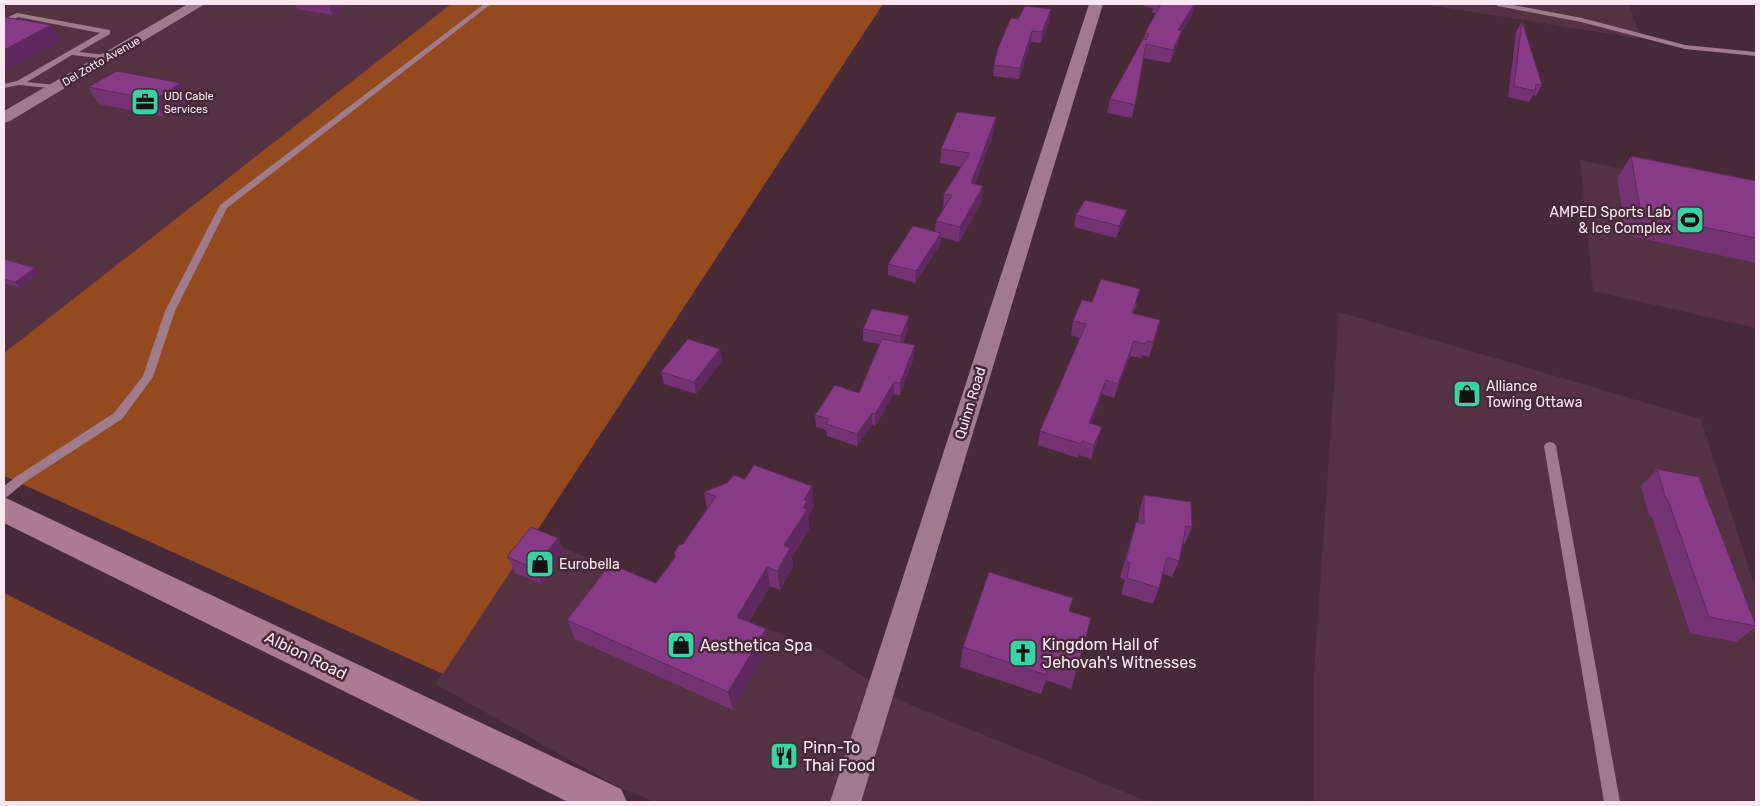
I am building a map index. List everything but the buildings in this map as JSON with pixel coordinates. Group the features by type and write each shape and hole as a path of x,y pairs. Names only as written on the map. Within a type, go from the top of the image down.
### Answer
{"main road":[{"name":"Albion Road","path":"4,509 608,802"}],"street":[{"name":"Del Zotto Avenue","path":"4,118 198,4"},
{"name":"Quinn Road","path":"845,802 1096,4"}],"lane":[{"path":"4,493 21,479 118,416 148,377 170,311 222,207 488,4"},
{"path":"1498,4 1582,20 1685,47 1756,54"},
{"path":"4,22 17,15 107,32 19,83"},
{"path":"71,53 107,57"},
{"path":"4,86 19,83 55,87"},
{"path":"1550,446 1612,802"}],"shaded area":[{"path":"4,4 451,4 4,353"},
{"path":"451,4 883,4 443,674 4,476 4,353"},
{"path":"1422,4 1629,4 1641,39"},
{"path":"1580,160 1756,196 1756,328 1593,291"},
{"path":"1339,312 1701,419 1756,591 1756,802 1314,802 1314,673"},
{"path":"533,536 822,650 901,701 1149,802 656,802 618,787 435,684"},
{"path":"4,593 422,802 4,802"}],"place":[{"name":"UDI Cable Services","path":"145,102"},
{"name":"AMPED Sports Lab & Ice Complex","path":"1690,220"},
{"name":"Alliance Towing Ottawa","path":"1467,394"},
{"name":"Eurobella","path":"540,564"},
{"name":"Aesthetica Spa","path":"681,645"},
{"name":"Kingdom Hall of Jehovah's Witnesses","path":"1023,653"},
{"name":"Pinn-To Thai Food","path":"784,756"}]}
